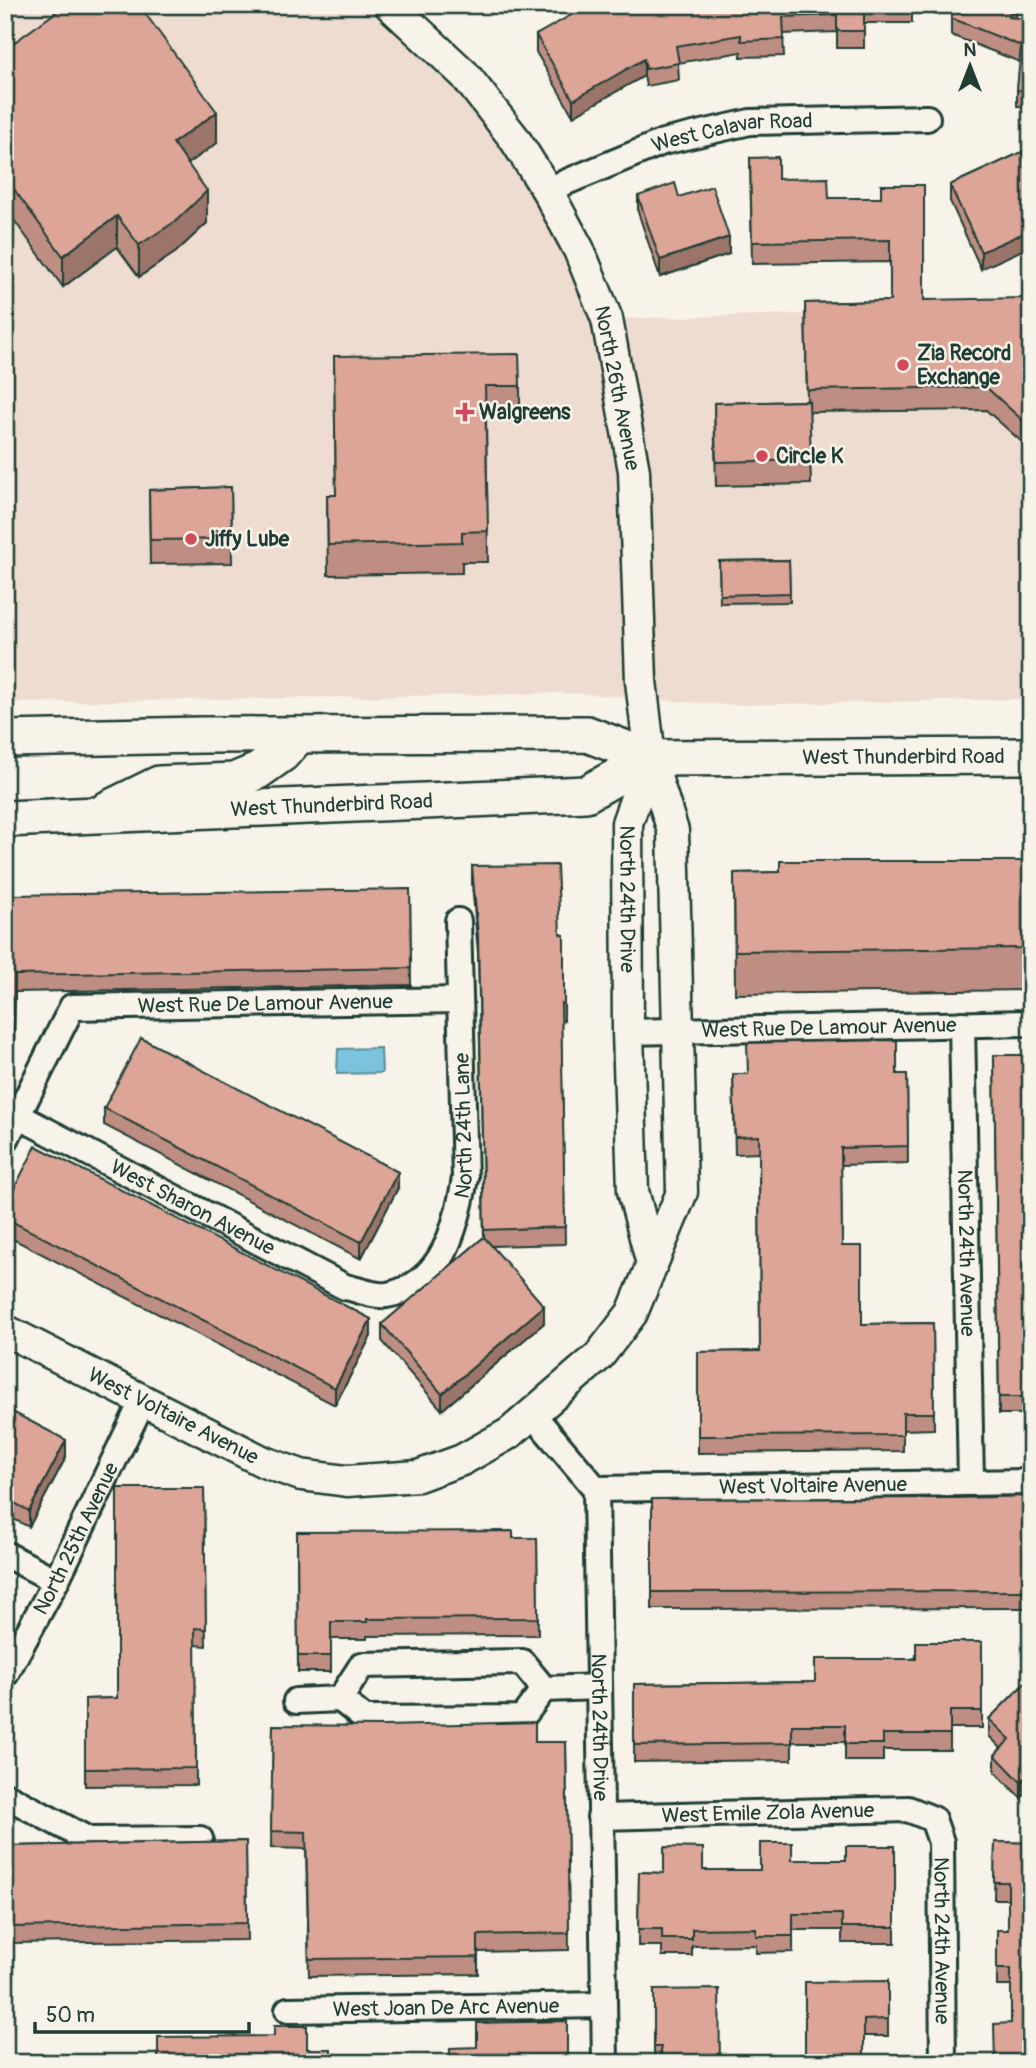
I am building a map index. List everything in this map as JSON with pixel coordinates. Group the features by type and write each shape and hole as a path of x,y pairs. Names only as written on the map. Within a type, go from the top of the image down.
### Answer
{"main road":[{"name":"West Thunderbird Road","path":"5,739 587,734 650,758 1031,756"},
{"path":"97,815 159,784 234,780 258,771 282,754 299,735"},
{"name":"West Thunderbird Road","path":"5,819 586,794 650,758"}],"street":[{"name":"North 26th Avenue","path":"390,5 465,75 514,138 547,190 595,285 607,319 634,471 641,681 650,758"},
{"name":"West Calavar Road","path":"547,190 663,142 750,122 927,118"},
{"name":"North 24th Drive","path":"347,1481 418,1476 462,1460 534,1416 599,1356 632,1313 682,1192 673,831 650,758"},
{"name":"North 24th Drive","path":"650,758 627,823 628,1031 633,1191 652,1264"},
{"name":"North 24th Lane","path":"385,1295 413,1286 440,1263 459,1216 465,1178 458,921"},
{"name":"West Rue De Lamour Avenue","path":"12,1112 72,1007 460,1000"},
{"name":"West Rue De Lamour Avenue","path":"628,1031 1031,1023"},
{"name":"North 24th Avenue","path":"962,1024 971,1482"},
{"name":"West Sharon Avenue","path":"12,1112 345,1287 385,1295"},
{"path":"5,1141 12,1112"},
{"name":"West Voltaire Avenue","path":"5,1330 264,1462 301,1475 347,1481"},
{"name":"North 25th Avenue","path":"5,1675 57,1581 143,1400"},
{"path":"534,1416 596,1489"},
{"name":"West Voltaire Avenue","path":"596,1489 1031,1482"},
{"name":"North 24th Drive","path":"596,1489 605,2063"},
{"path":"5,1554 57,1581"},
{"path":"341,1699 362,1665 522,1662 544,1689"},
{"path":"296,1701 341,1699 365,1719 522,1717 544,1689 599,1687"},
{"path":"5,1795 89,1840 200,1839"},
{"name":"West Emile Zola Avenue","path":"600,1817 908,1809 933,1819"},
{"name":"North 24th Avenue","path":"933,1819 941,1842 943,2063"},
{"name":"West Joan De Arc Avenue","path":"288,2010 604,2005"}],"shaded area":[{"path":"5,5 390,5 465,75 607,319 1031,308 1031,699 726,705 575,693 5,703"}],"water":[{"path":"381,1048 382,1073 337,1074 338,1049"}],"building":[{"path":"66,5 139,5 217,112 173,143 207,191 176,221 139,245 117,216 63,256 5,177 5,49"},
{"path":"589,5 912,6 864,6 864,31 837,31 837,15 783,17 784,39 741,41 741,35 676,46 679,63 646,69 644,59 573,100 536,35"},
{"path":"970,5 1013,5 1008,17 1031,19 1031,91 1017,90 1021,46 951,18 953,12 967,13"},
{"path":"1022,152 1031,170 1031,230 981,252 950,185"},
{"path":"778,157 778,179 828,178 829,198 881,198 881,185 924,185 924,300 1023,298 1031,305 1031,428 986,387 807,390 805,303 890,301 890,240 752,242 750,158"},
{"path":"675,183 679,197 712,186 729,237 660,260 638,196"},
{"name":"Walgreens","path":"519,354 520,386 485,386 488,531 462,532 462,542 328,545 327,495 336,495 334,356"},
{"path":"809,401 811,460 716,462 714,403"},
{"path":"231,487 232,539 150,540 149,490"},
{"path":"789,560 790,593 720,595 719,561"},
{"path":"780,861 1031,861 1031,948 735,951 734,873 780,872"},
{"path":"557,865 560,934 564,935 564,1004 561,1003 565,1227 484,1230 478,936 472,866"},
{"path":"410,889 411,968 15,975 14,1027 5,1027 5,915 13,915 12,895"},
{"path":"141,1038 398,1172 361,1242 104,1108"},
{"path":"897,1040 897,1074 907,1074 908,1146 841,1148 842,1246 862,1246 862,1324 933,1323 934,1413 903,1413 903,1435 698,1436 698,1352 760,1351 759,1136 735,1137 733,1074 748,1074 747,1043"},
{"path":"994,1055 1031,1055 1031,1397 999,1397"},
{"path":"36,1146 371,1319 335,1388 5,1218 5,1206"},
{"path":"484,1237 544,1306 442,1394 382,1324"},
{"path":"5,1408 66,1440 29,1511 5,1498"},
{"path":"117,1488 204,1488 206,1629 195,1628 196,1768 85,1769 85,1699 117,1698"},
{"path":"1031,1496 1031,1591 652,1592 652,1499"},
{"path":"513,1531 513,1538 537,1538 538,1618 367,1619 367,1622 331,1622 331,1656 298,1656 297,1532"},
{"path":"916,1642 982,1642 982,1711 950,1711 950,1734 883,1734 883,1744 845,1744 845,1725 792,1725 792,1743 634,1745 634,1684 815,1682 815,1659 916,1659"},
{"path":"1030,1678 1031,1772 1021,1782 995,1755 1010,1739 989,1719"},
{"path":"535,1722 535,1742 566,1742 569,1933 478,1935 478,1957 309,1959 306,1832 271,1831 273,1725 384,1726"},
{"path":"246,1841 247,1923 10,1927 10,1846"},
{"path":"995,1842 1031,1843 1031,2063 995,2063 994,2024 1011,2023 1011,1969 997,1969 997,1930 1008,1930 1008,1882 994,1882"},
{"path":"760,1843 792,1843 792,1860 846,1860 846,1846 895,1846 895,1927 842,1927 842,1914 793,1914 793,1936 756,1936 756,1928 692,1929 692,1939 662,1939 662,1929 638,1929 639,1872 664,1873 664,1847 703,1848 703,1870 760,1870"},
{"path":"888,1981 888,2019 864,2020 864,2063 805,2063 805,1982"},
{"path":"719,1989 720,2063 661,2063 661,2047 654,2047 654,1990"},
{"path":"567,2021 567,2063 450,2063 450,2048 477,2047 477,2023"},
{"path":"274,2026 307,2026 307,2049 331,2049 331,2063 158,2063 158,2037 274,2036"}],"place":[{"name":"Zia Record Exchange","path":"903,365"},
{"name":"Walgreens","path":"465,412"},
{"name":"Circle K","path":"762,456"},
{"name":"Jiffy Lube","path":"191,539"}]}
